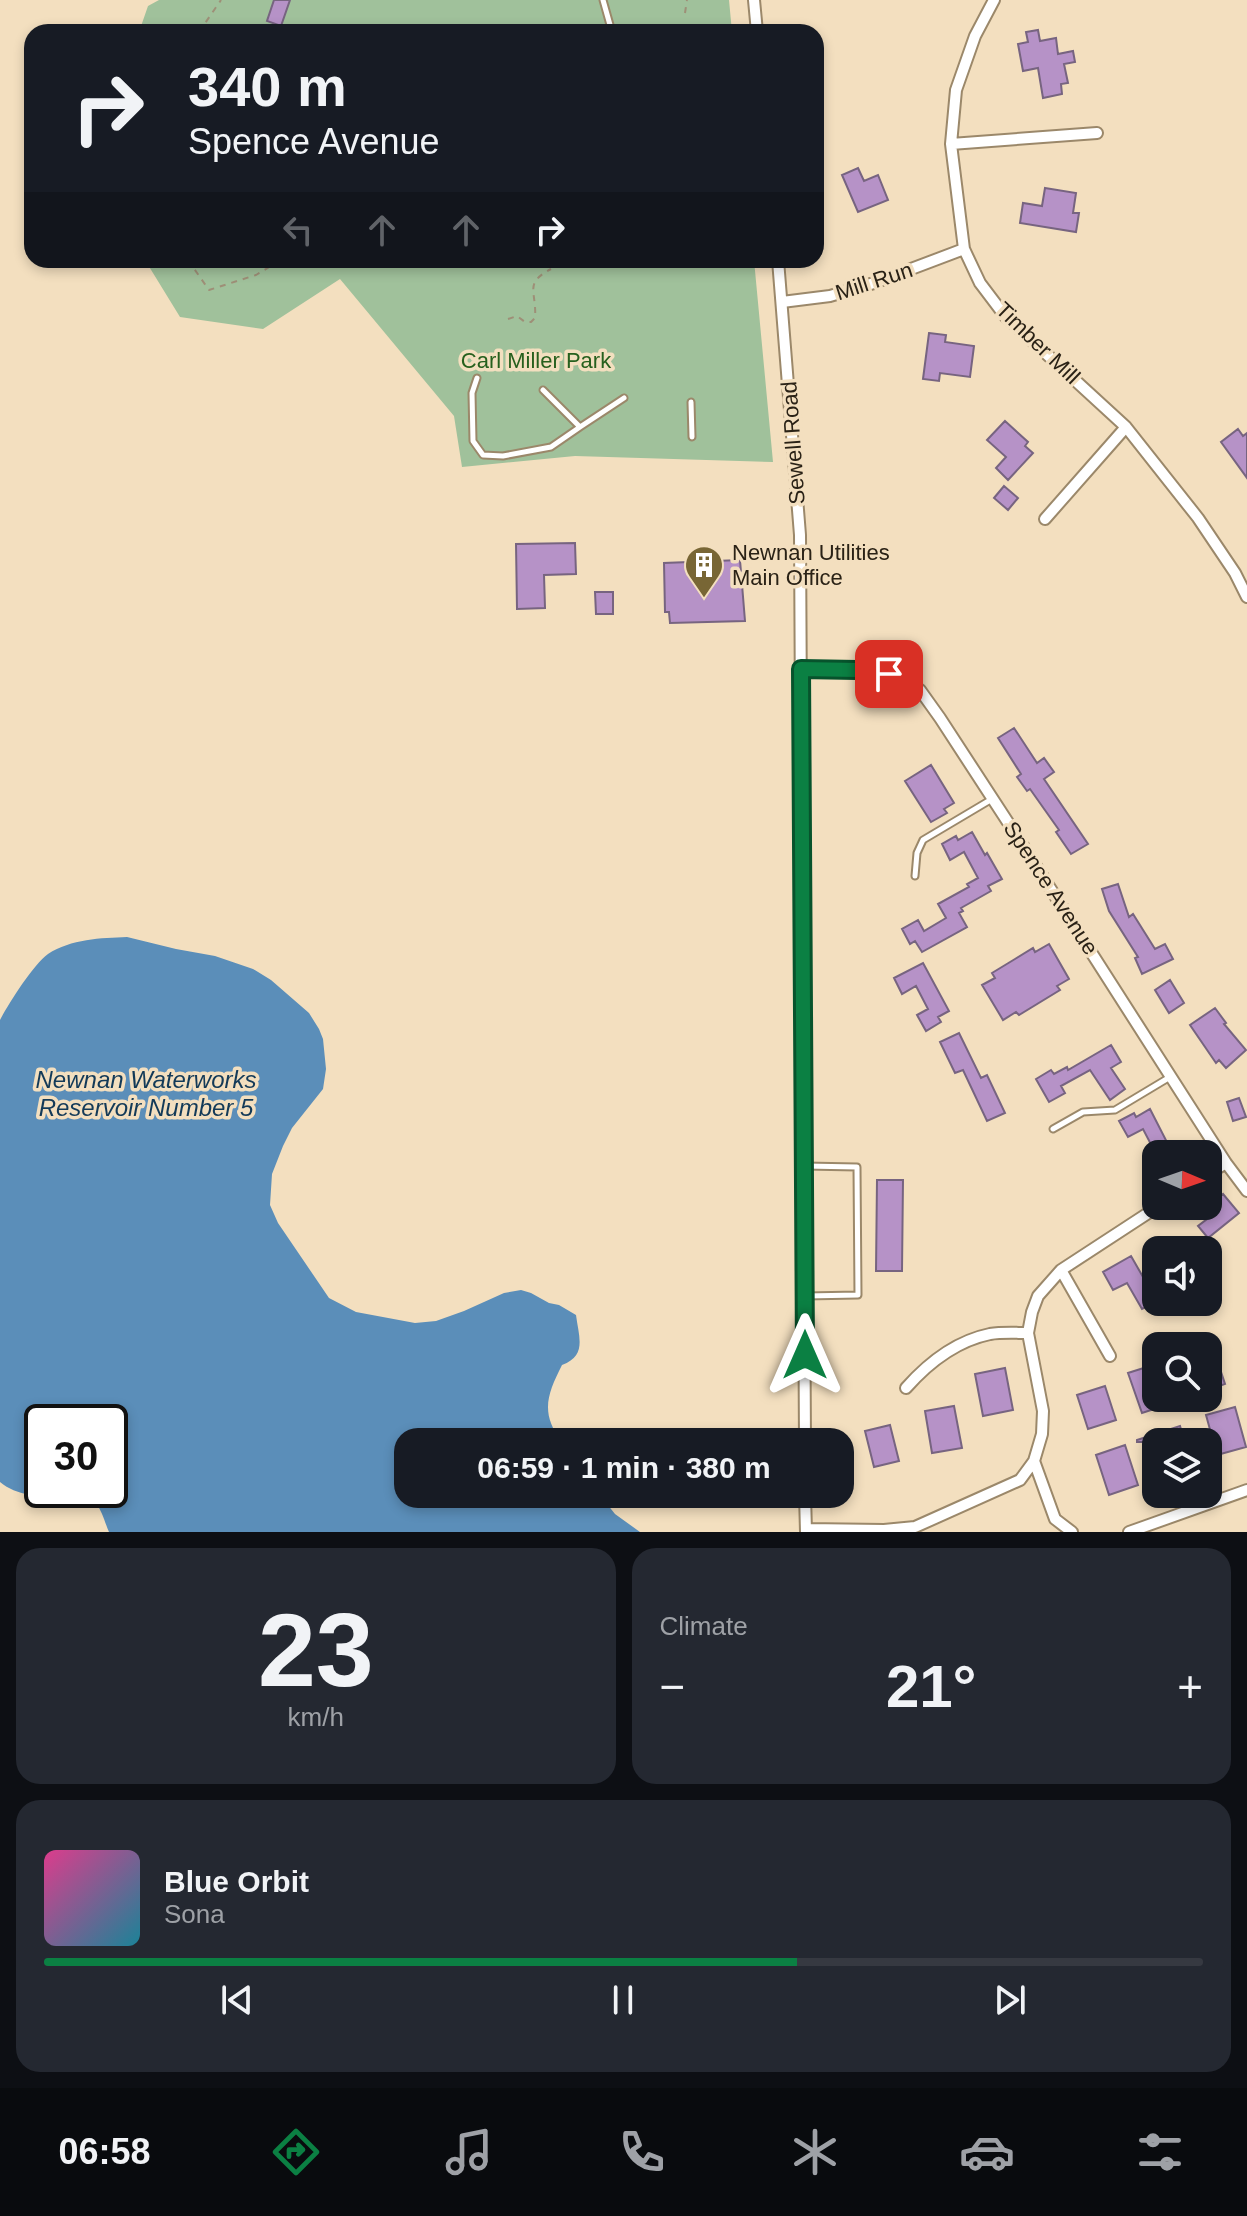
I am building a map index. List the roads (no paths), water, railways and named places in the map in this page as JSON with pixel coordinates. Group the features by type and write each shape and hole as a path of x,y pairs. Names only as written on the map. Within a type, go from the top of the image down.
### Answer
{"street":[{"path":"754,0 756,24"},
{"name":"Timber Mill","path":"994,0 975,36 956,90 951,144 964,249 980,283 1005,316 1126,427 1198,518 1235,573 1247,597"},
{"path":"951,144 1097,133"},
{"name":"Mill Run","path":"782,302 830,296 964,249"},
{"name":"Sewell Road","path":"779,268 800,535 805,1428"},
{"path":"1045,519 1126,427"},
{"name":"Spence Avenue","path":"801,669 889,674 920,690 1247,1191"},
{"path":"1222,1165 1226,1163"},
{"path":"805,1508 806,1530 915,1527 1020,1480 1034,1461 1042,1434 1043,1411 1028,1333 1038,1296 1061,1270 1142,1217"},
{"path":"1061,1270 1110,1356"},
{"path":"906,1388 924,1367 963,1342 993,1333 1028,1333"},
{"path":"1034,1461 1055,1519 1072,1532"},
{"path":"1129,1532 1247,1490"}],"lane":[{"path":"603,0 610,24"},
{"path":"477,378 472,393 473,441 483,455 503,456 551,447 624,398"},
{"path":"543,390 580,427"},
{"path":"691,402 692,437"},
{"path":"915,876 917,853 923,840 993,798"},
{"path":"1053,1129 1083,1112 1115,1110 1171,1077"},
{"path":"804,1166 857,1167 858,1295 804,1296"}],"water":[{"name":"Newnan Waterworks Reservoir Number 5","path":"127,937 215,956 253,969 271,980 309,1013 323,1039 326,1069 323,1089 292,1128 283,1146 272,1174 270,1205 278,1223 329,1298 356,1312 415,1323 436,1321 504,1293 521,1290 576,1315 580,1345 575,1356 562,1365 548,1404 553,1428 394,1428 394,1508 610,1508 640,1532 109,1532 99,1508 128,1508 128,1404 24,1404 24,1494 0,1482 0,1020 42,959 76,942"}],"place":[{"name":"Newnan Utilities Main Office","path":"704,599"}],"park label":[{"name":"Carl Miller Park","path":"536,360"}]}
